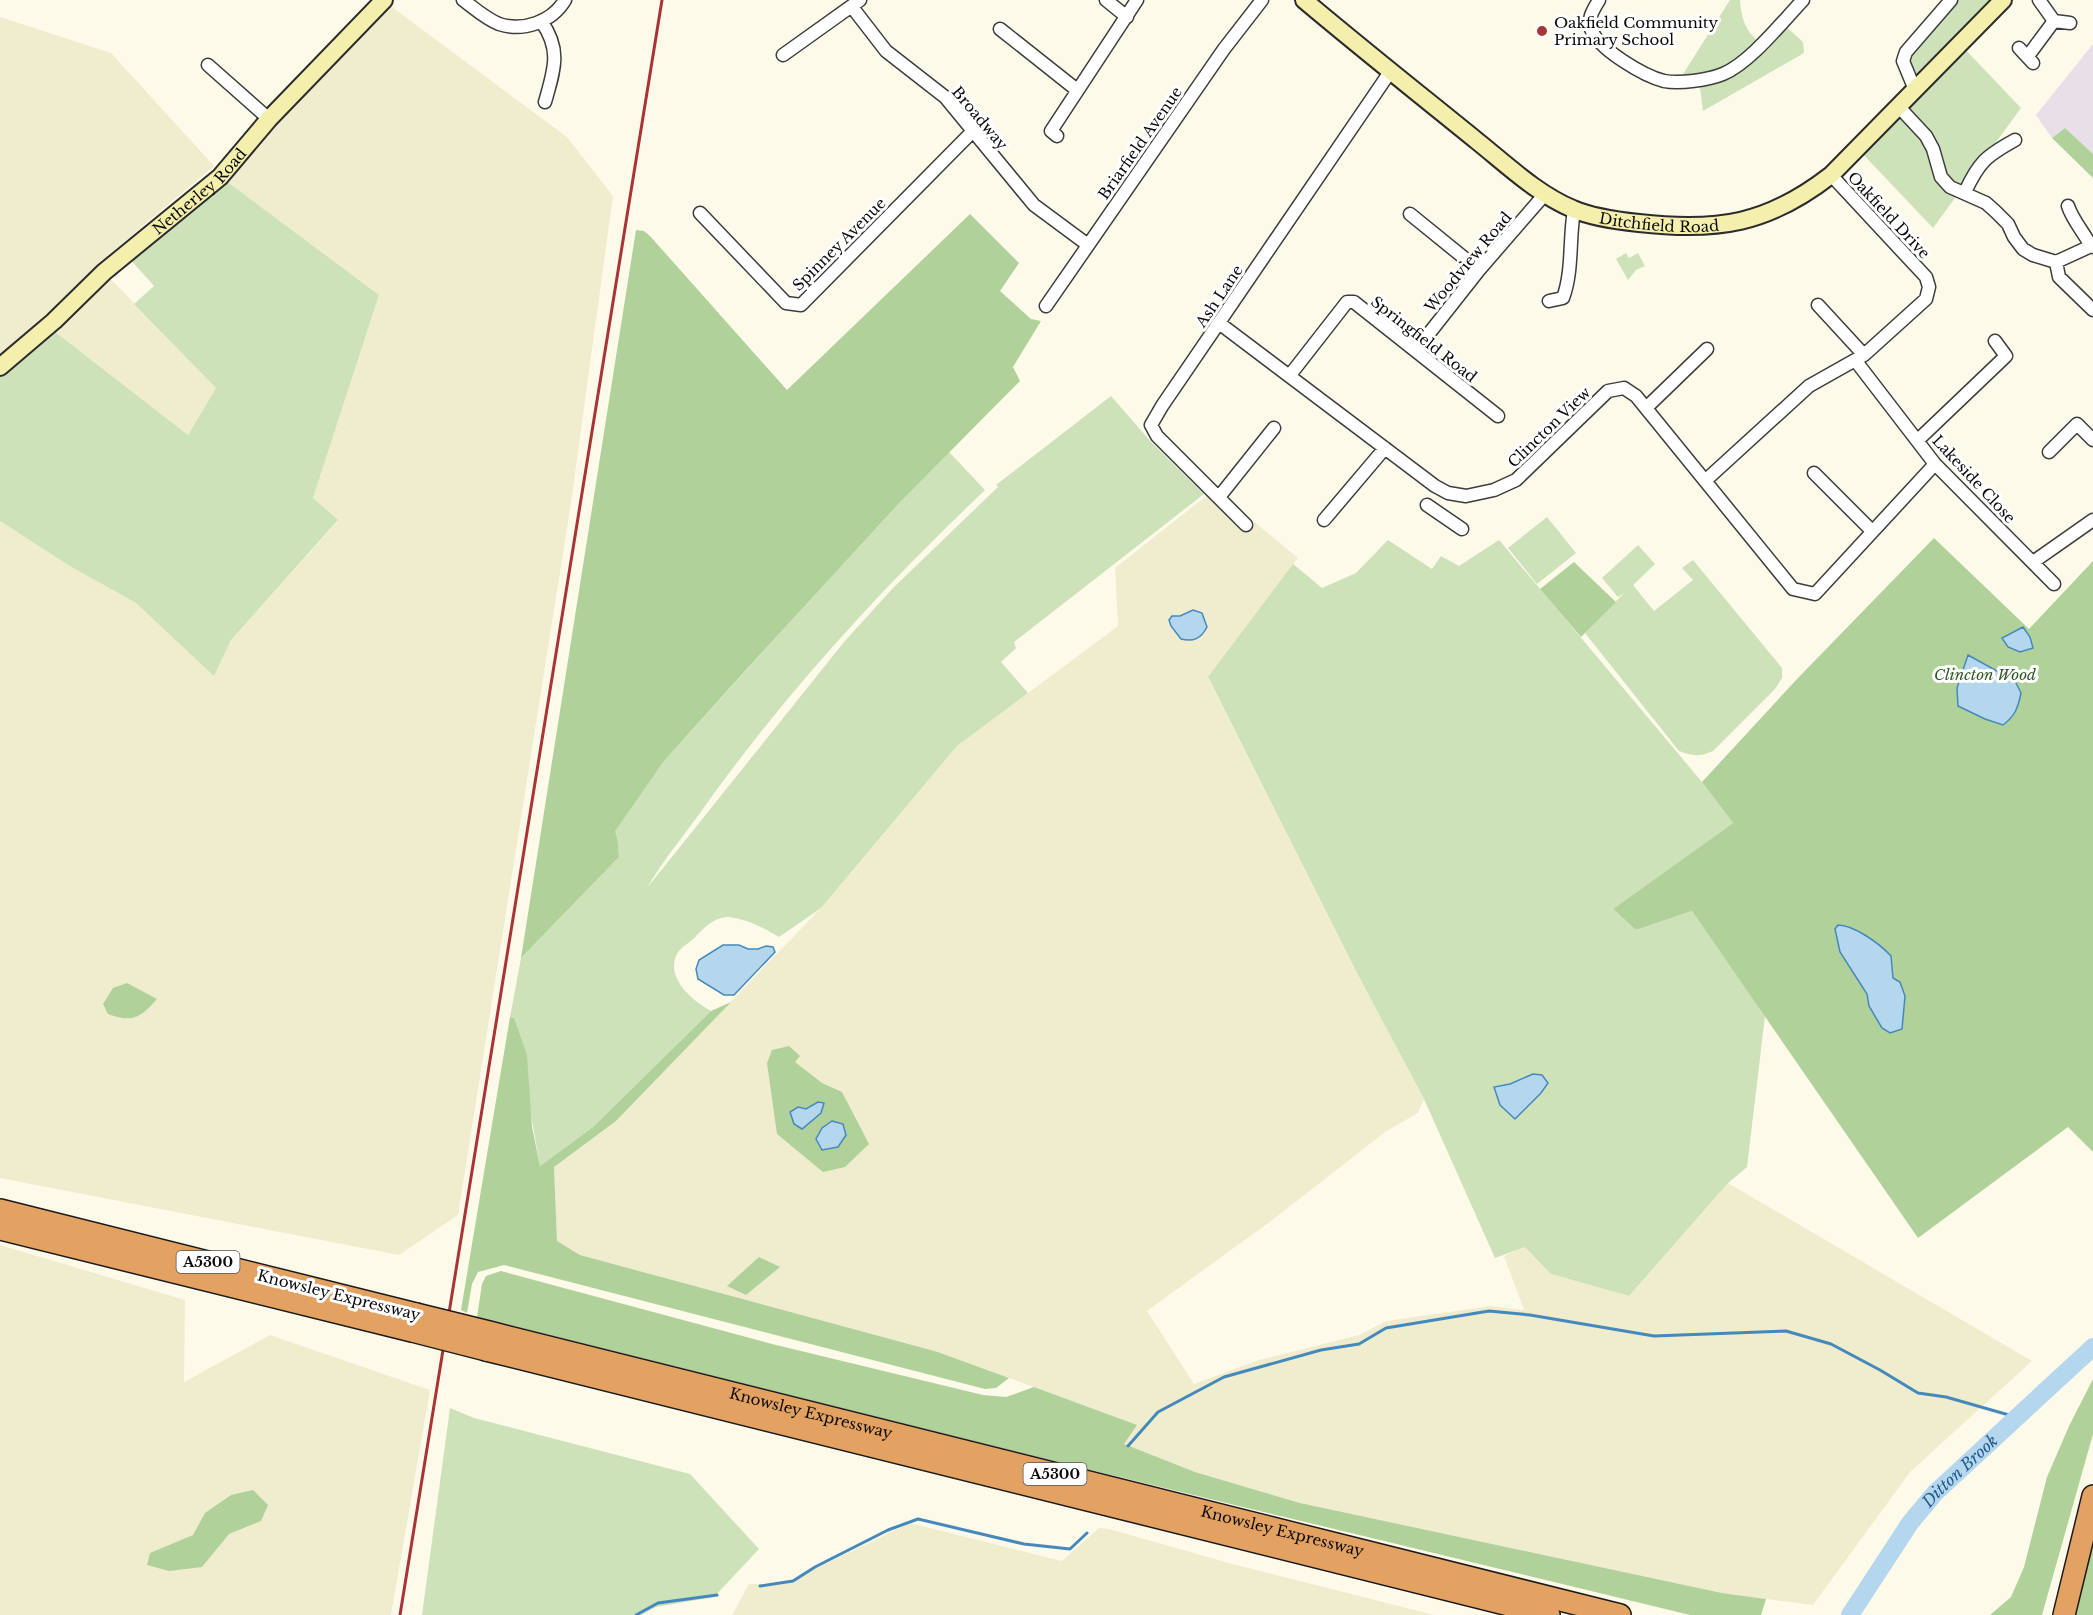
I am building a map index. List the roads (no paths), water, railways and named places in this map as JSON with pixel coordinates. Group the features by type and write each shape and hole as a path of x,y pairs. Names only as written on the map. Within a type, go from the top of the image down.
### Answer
{"highway":[{"name":"Knowsley Expressway","path":"0,1210 414,1323"},
{"name":"Knowsley Expressway","path":"0,1229 414,1323 1620,1615"},
{"name":"Knowsley Expressway","path":"488,1341 1549,1615"},
{"path":"2064,1615 2093,1496"},
{"path":"2058,1615 2074,1569"}],"street":[{"name":"Netherley Road","path":"0,367 54,321 104,272 220,177 269,119 384,0"},
{"path":"463,0 497,23 513,27 547,19 560,8 565,0"},
{"path":"1106,0 1127,17"},
{"path":"1057,136 1051,131 1137,0"},
{"name":"Briarfield Avenue","path":"1046,306 1224,49 1262,0"},
{"name":"Ditchfield Road","path":"1304,0 1390,72 1545,194 1574,210 1624,222 1674,227 1736,223 1759,217 1806,194 1831,175 2003,0"},
{"path":"1599,0 1590,17 1590,28 1595,38 1640,71 1664,81 1678,82 1710,78 1737,67 1803,0"},
{"path":"1915,90 1903,61 1906,52 1951,0"},
{"path":"2039,0 2054,21 2070,23"},
{"path":"783,55 856,3"},
{"name":"Broadway","path":"856,3 886,51 945,98 1034,205 1088,245"},
{"path":"541,21 551,35 555,50 555,65 545,102"},
{"path":"2027,56 2054,21"},
{"path":"997,45 1003,32 1077,90"},
{"path":"208,65 269,119"},
{"name":"Ash Lane","path":"1246,525 1156,436 1151,426 1162,406 1390,72"},
{"path":"1899,107 1926,136 1933,149 1941,177 1950,187 1986,203 2008,224 2023,249 2033,255 2056,262 2092,247 2081,227 2070,214 2068,206"},
{"name":"Spinney Avenue","path":"700,213 786,303 801,305 972,132"},
{"path":"1965,192 1973,174 1990,154 2015,140"},
{"name":"Oakfield Drive","path":"1706,480 1809,386 1859,358 1926,299 1929,287 1926,277 1831,175"},
{"name":"Woodview Road","path":"1416,350 1479,270 1545,194"},
{"path":"1549,301 1563,298 1568,284 1570,231 1574,210"},
{"path":"1410,214 1479,270"},
{"path":"2056,262 2059,277 2093,310"},
{"name":"Springfield Road","path":"1290,375 1347,302 1354,302 1498,416"},
{"path":"1818,305 1859,358"},
{"path":"1219,322 1435,486 1448,493 1439,513"},
{"path":"1918,440 2006,356 1995,341"},
{"path":"1646,408 1707,349"},
{"name":"Lakeside Close","path":"1859,358 1935,464 2054,584"},
{"name":"Clincton View","path":"1448,493 1466,496 1494,490 1516,480 1608,391 1624,388 1636,396 1793,589 1815,594 1935,464"},
{"path":"2049,452 2077,424 2093,440"},
{"path":"1219,497 1274,428"},
{"path":"1324,520 1385,448"},
{"path":"1814,473 1872,531"},
{"path":"1427,505 1462,529"},
{"path":"2033,562 2093,520"}],"water":[{"path":"1193,610 1202,613 1207,627 1196,639 1181,639 1169,620 1172,616 1180,616"},
{"path":"2023,627 2030,637 2033,648 2020,652 2008,647 2002,638"},
{"path":"1968,655 2015,681 2021,693 2015,711 2003,725 1958,706 1957,688"},
{"path":"1838,925 1851,928 1866,936 1891,956 1893,978 1900,982 1905,996 1902,1029 1890,1033 1882,1028 1869,1006 1867,994 1840,952 1835,929"},
{"path":"723,945 739,945 748,949 766,946 773,947 775,952 734,995 724,995 698,979 696,969 699,960"},
{"path":"1533,1074 1542,1075 1548,1083 1515,1119 1500,1105 1494,1087 1510,1084"},
{"path":"818,1102 824,1103 821,1113 802,1129 794,1124 790,1112 798,1107 806,1109"},
{"path":"832,1121 843,1124 846,1135 838,1147 822,1150 816,1139 822,1128"}],"waterway":[{"path":"1128,1446 1158,1412 1224,1377 1321,1350 1359,1344 1386,1328 1489,1311 1530,1315 1654,1336 1786,1331 1831,1344 1918,1393 1946,1397 2016,1417"},
{"name":"Ditton Brook","path":"1850,1615 1910,1523 1935,1493 2093,1347"},
{"path":"760,1586 793,1581 815,1567 888,1530 918,1519 1024,1544 1070,1549 1087,1533"},
{"path":"636,1615 658,1603 717,1595"}],"railway":[{"path":"400,1615 662,0"}],"place":[{"name":"Oakfield Community Primary School","path":"1542,31"}],"park label":[{"name":"Clincton Wood","path":"1985,674"}]}
